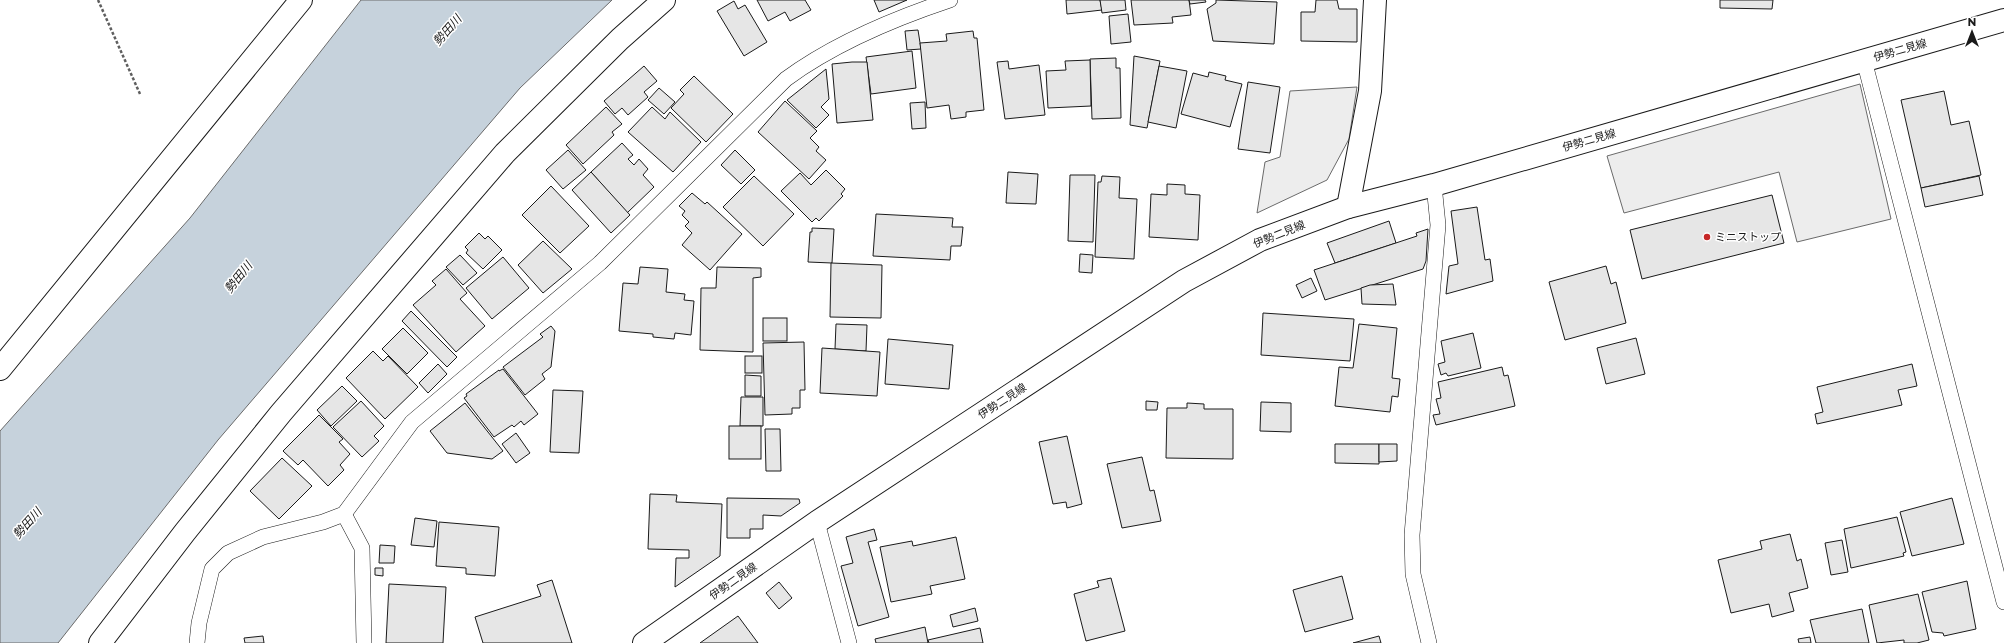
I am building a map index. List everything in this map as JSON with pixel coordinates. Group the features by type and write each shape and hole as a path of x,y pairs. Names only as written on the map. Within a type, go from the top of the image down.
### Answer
{"street":[{"path":"0,369 301,0"},
{"path":"100,643 185,532 281,413 489,171 565,92 620,39 664,0"},
{"path":"1348,207 1370,91 1375,0"},
{"name":"伊勢二見線","path":"644,643 817,522 1184,281 1260,240 1348,207 1434,185 2004,20"}],"lane":[{"path":"197,643 199,623 212,569 228,553 263,537 323,522 344,514 412,422 600,264 786,79 807,63 837,47 899,19 950,0"},
{"path":"1864,60 2004,602"},
{"path":"1429,643 1413,574 1412,535 1438,225 1434,185"},
{"path":"344,514 362,548 364,643"},
{"path":"817,522 848,643"}],"path":[{"path":"98,0 140,94"}],"shaded area":[{"path":"1860,84 1891,219 1797,242 1779,172 1624,213 1607,156"},
{"path":"1357,87 1349,139 1327,180 1257,213 1265,162 1280,157 1290,91"}],"water":[{"name":"勢田川","path":"361,0 612,0 520,88 218,440 58,643 0,643 0,431 190,218"}],"building":[{"path":"757,0 805,0 811,10 790,21 785,12 768,21"},
{"path":"874,0 907,0 879,12"},
{"path":"1066,0 1100,0 1102,10 1067,14"},
{"path":"1100,0 1125,0 1126,10 1102,13"},
{"path":"1131,0 1189,0 1191,15 1172,17 1173,23 1134,25"},
{"path":"1189,0 1205,0 1206,2 1190,4"},
{"path":"1216,0 1277,2 1274,44 1213,41 1207,9 1216,3"},
{"path":"1316,0 1337,0 1339,9 1357,9 1357,42 1301,41 1301,12 1315,12"},
{"path":"1720,0 1773,0 1772,9 1720,8"},
{"path":"734,1 738,9 745,5 767,42 744,56 717,11"},
{"path":"1128,14 1131,42 1111,44 1109,16"},
{"path":"918,30 921,49 907,50 905,31"},
{"path":"973,31 974,38 977,38 984,110 966,112 966,117 951,119 949,105 927,108 920,43 947,41 946,34"},
{"path":"912,51 916,88 871,94 866,57"},
{"path":"1134,56 1160,61 1147,128 1130,125"},
{"path":"1116,58 1116,68 1120,68 1121,118 1092,119 1090,59"},
{"path":"1090,60 1091,106 1048,108 1046,71 1066,70 1065,61"},
{"path":"1008,61 1009,69 1039,65 1045,115 1005,119 997,62"},
{"path":"867,62 873,120 837,123 832,64"},
{"path":"644,66 657,81 644,92 648,97 628,115 622,108 615,114 604,101"},
{"path":"1159,66 1187,71 1176,128 1148,122"},
{"path":"826,69 829,99 821,107 829,115 816,128 787,100"},
{"path":"1209,72 1226,76 1225,80 1242,84 1230,127 1181,114 1193,73 1208,77"},
{"path":"694,76 733,114 706,142 671,108 684,94 680,90"},
{"path":"1248,82 1280,87 1270,153 1238,149"},
{"path":"659,88 675,102 664,114 648,100"},
{"path":"1944,91 1951,125 1969,121 1981,175 1921,188 1901,100"},
{"path":"785,101 817,131 810,138 819,147 816,151 826,160 809,179 758,132"},
{"path":"925,102 926,128 912,129 910,103"},
{"path":"606,107 622,124 612,132 614,135 583,164 566,145"},
{"path":"652,107 665,119 670,112 701,142 673,172 628,132"},
{"path":"622,143 633,155 628,159 634,165 639,159 648,169 643,175 654,187 627,213 591,172"},
{"path":"568,150 586,170 563,189 546,170"},
{"path":"735,150 755,170 741,184 721,165"},
{"path":"826,170 845,189 841,194 843,196 819,221 816,218 812,222 781,191 800,173 811,185"},
{"path":"591,172 630,215 611,233 572,190"},
{"path":"1008,172 1038,174 1036,204 1006,203"},
{"path":"1070,175 1095,175 1093,242 1068,241"},
{"path":"754,176 794,214 763,246 723,207"},
{"path":"1102,176 1120,177 1119,198 1137,199 1134,259 1095,257 1098,182 1101,182"},
{"path":"1979,176 1983,195 1925,207 1921,188"},
{"path":"1167,184 1185,185 1185,194 1200,195 1198,240 1149,237 1151,194 1167,195"},
{"path":"551,186 589,226 560,253 522,215"},
{"path":"692,193 705,204 707,202 742,234 710,270 682,245 692,233 685,226 689,222 682,215 685,211 679,206"},
{"name":"ミニストップ","path":"1772,195 1784,243 1642,279 1630,230"},
{"path":"1477,207 1485,260 1490,259 1493,281 1446,294 1449,266 1458,264 1451,211"},
{"path":"876,214 953,218 952,227 963,227 961,246 951,246 950,260 873,256"},
{"path":"1389,221 1396,243 1335,263 1327,243"},
{"path":"812,228 834,229 832,263 808,262 810,232 812,232"},
{"path":"1428,229 1426,261 1423,269 1325,300 1314,270 1417,236 1416,233"},
{"path":"479,233 485,239 488,236 502,250 483,269 466,253 468,250 465,247"},
{"path":"543,241 572,269 543,293 518,265"},
{"path":"1080,254 1093,255 1092,273 1079,272"},
{"path":"460,255 477,273 463,285 446,267"},
{"path":"503,257 529,288 492,319 466,288"},
{"path":"831,263 882,265 881,318 830,317"},
{"path":"1606,266 1611,284 1616,282 1626,323 1565,340 1549,282"},
{"path":"640,267 668,269 666,292 685,294 684,300 694,301 691,335 675,333 674,339 653,337 653,334 619,331 623,283 638,284"},
{"path":"717,267 761,268 761,277 753,278 753,352 700,350 701,288 716,288"},
{"path":"446,269 467,293 460,299 485,326 456,352 413,305 436,285 432,281"},
{"path":"1311,278 1317,291 1302,298 1296,285"},
{"path":"1393,284 1396,305 1362,304 1361,288 1370,285"},
{"path":"411,311 457,357 447,367 402,321"},
{"path":"1263,313 1354,319 1350,361 1261,355"},
{"path":"763,318 787,318 787,341 763,341"},
{"path":"836,324 867,325 866,351 835,349"},
{"path":"1359,324 1397,328 1392,378 1400,379 1398,397 1392,396 1390,412 1335,406 1339,367 1353,368"},
{"path":"551,326 555,331 551,367 542,374 545,379 525,395 503,367 543,337 540,334"},
{"path":"403,328 428,353 407,374 382,349"},
{"path":"1473,333 1481,368 1448,376 1446,373 1441,375 1438,364 1445,362 1441,341"},
{"path":"1636,338 1645,374 1606,384 1597,348"},
{"path":"888,339 953,345 949,389 885,384"},
{"path":"804,342 805,390 800,390 800,408 792,408 792,414 765,415 763,343"},
{"path":"822,348 880,352 877,396 820,393"},
{"path":"373,351 383,361 388,356 418,387 385,419 346,378"},
{"path":"745,356 762,356 762,373 745,373"},
{"path":"438,364 447,374 428,393 419,383"},
{"path":"1912,364 1917,386 1898,390 1902,405 1817,424 1815,414 1823,412 1817,387"},
{"path":"1502,367 1504,376 1508,375 1515,406 1436,425 1433,415 1440,414 1436,399 1441,398 1438,382"},
{"path":"503,369 538,414 524,425 521,421 514,427 512,425 494,437 464,398 467,396 466,394 499,370"},
{"path":"745,375 761,376 761,396 745,396"},
{"path":"342,386 357,401 331,426 317,410"},
{"path":"553,390 583,391 579,453 550,452"},
{"path":"741,397 763,397 763,426 740,426"},
{"path":"361,401 384,426 374,436 379,441 362,457 333,427"},
{"path":"1146,401 1158,402 1157,410 1146,410"},
{"path":"1261,402 1291,403 1291,432 1260,431"},
{"path":"465,403 503,451 492,459 447,453 430,431"},
{"path":"1187,403 1204,404 1204,409 1233,409 1233,459 1166,458 1167,408 1187,408"},
{"path":"319,415 343,439 339,442 350,454 340,465 344,470 328,486 303,460 298,465 283,451"},
{"path":"729,426 761,426 761,459 729,459"},
{"path":"765,429 780,429 781,471 766,471"},
{"path":"516,433 530,453 516,463 502,444"},
{"path":"1067,436 1082,504 1067,508 1066,502 1053,504 1039,442"},
{"path":"1335,444 1379,444 1379,464 1335,463"},
{"path":"1379,444 1397,444 1397,461 1379,462"},
{"path":"1142,457 1150,491 1154,490 1161,521 1122,528 1107,464"},
{"path":"282,458 312,486 279,519 250,491"},
{"path":"650,494 677,495 676,502 722,504 720,556 675,587 676,558 689,558 689,550 648,549"},
{"path":"727,498 799,499 800,503 781,516 763,515 763,529 750,529 750,538 727,538"},
{"path":"1952,498 1964,544 1912,556 1900,512"},
{"path":"1897,517 1906,552 1903,553 1904,556 1851,568 1844,529"},
{"path":"415,518 437,521 434,547 411,545"},
{"path":"439,522 499,527 495,576 466,574 466,568 436,566"},
{"path":"874,529 877,540 868,542 889,617 858,626 841,566 853,563 846,537"},
{"path":"1790,534 1797,561 1801,559 1808,588 1789,593 1794,611 1772,617 1769,604 1731,613 1718,560 1762,549 1760,541"},
{"path":"956,537 965,579 930,586 932,594 891,602 880,547 912,541 913,546"},
{"path":"1842,540 1848,572 1831,575 1825,543"},
{"path":"380,545 395,546 394,563 379,563"},
{"path":"375,568 383,568 383,576 375,575"},
{"path":"1342,576 1353,619 1305,632 1293,590"},
{"path":"1111,578 1125,631 1086,641 1074,594 1099,587 1097,581"},
{"path":"552,580 572,643 483,643 475,617 541,596 537,585"},
{"path":"1967,581 1976,629 1944,636 1943,633 1932,632 1922,592"},
{"path":"779,582 792,598 779,609 766,593"},
{"path":"389,584 446,587 443,643 386,643"},
{"path":"1918,594 1929,640 1917,643 1904,643 1904,640 1877,643 1869,605"},
{"path":"975,608 978,621 953,627 950,615"},
{"path":"1862,609 1869,643 1816,643 1810,620"},
{"path":"738,616 758,643 700,643"},
{"path":"925,627 928,643 876,643 875,639"},
{"path":"980,628 983,643 929,643 928,640"},
{"path":"263,636 264,643 245,643 244,638"},
{"path":"1379,636 1381,643 1353,643"},
{"path":"1810,637 1811,643 1799,643 1798,639"}],"place":[{"name":"ミニストップ","path":"1707,237"}]}
